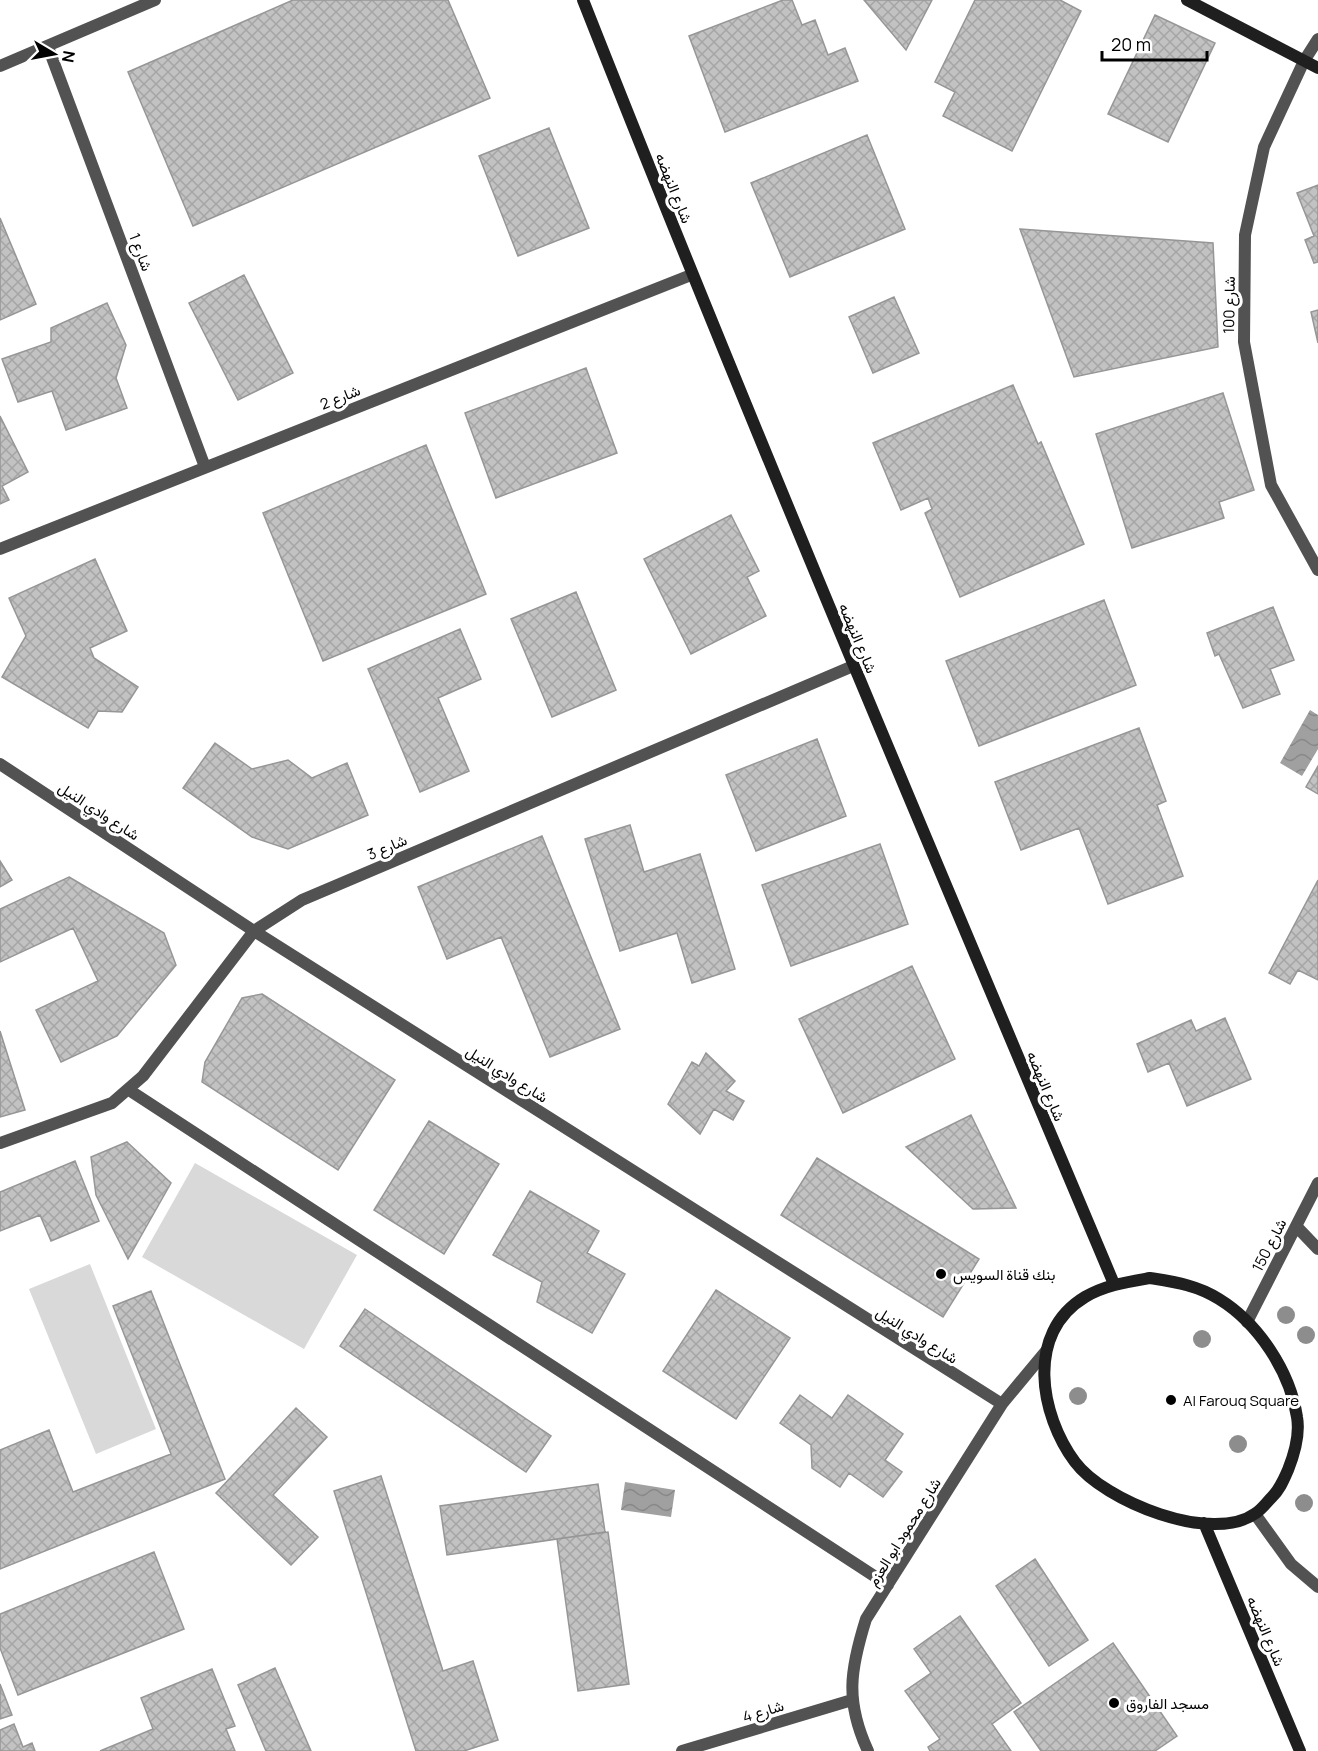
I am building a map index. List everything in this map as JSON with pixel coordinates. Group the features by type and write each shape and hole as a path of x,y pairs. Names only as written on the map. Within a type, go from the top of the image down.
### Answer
{"main road":[{"name":"شارع النهضه","path":"583,0 692,275 853,666 1114,1284"},
{"path":"1187,0 1318,68"},
{"path":"1150,1278 1186,1283 1219,1299 1247,1322 1271,1350 1287,1383 1298,1418 1294,1455 1280,1489 1255,1514 1231,1522 1204,1523 1170,1518 1137,1507 1107,1489 1077,1464 1054,1430 1044,1390 1046,1351 1059,1321 1083,1298 1114,1284 1150,1278"},
{"name":"شارع النهضه","path":"1204,1523 1300,1751"}],"street":[{"path":"0,66 154,0"},
{"name":"شارع 100","path":"1318,39 1264,147 1245,235 1244,342 1271,485 1318,570"},
{"name":"شارع 1","path":"48,47 205,467"},
{"name":"شارع 2","path":"0,549 692,275"},
{"name":"شارع 3","path":"0,1143 111,1103 129,1090 143,1076 254,931 302,900 853,666"},
{"name":"شارع وادي النيل","path":"0,764 254,931 1002,1404"},
{"path":"129,1090 888,1585"},
{"name":"شارع 150","path":"1247,1322 1318,1183"},
{"path":"1296,1226 1318,1250"},
{"name":"شارع محمود ابو العزم","path":"868,1751 859,1731 852,1700 854,1659 866,1619 1002,1404 1046,1351"},
{"path":"1255,1514 1291,1564 1318,1587"},
{"name":"شارع 4","path":"682,1751 852,1700"}],"shaded area":[{"path":"195,1163 357,1255 304,1349 142,1257"},
{"path":"90,1264 156,1429 96,1454 29,1289"}],"water":[{"path":"1310,710 1318,715 1318,749 1302,776 1280,763"},
{"path":"625,1482 675,1490 671,1517 621,1510"}],"building":[{"path":"293,0 448,0 490,98 193,226 128,72"},
{"path":"783,0 792,0 802,25 815,20 828,55 845,48 858,81 725,132 689,36"},
{"path":"864,0 932,0 906,50"},
{"path":"975,0 1060,0 1081,11 1012,151 943,116 955,92 935,82"},
{"path":"1155,15 1215,43 1168,142 1108,114"},
{"path":"549,128 589,228 518,256 479,156"},
{"path":"867,135 905,229 790,277 751,183"},
{"path":"1318,185 1318,262 1314,263 1305,240 1314,236 1297,193"},
{"path":"0,218 36,304 0,320"},
{"path":"1020,229 1213,243 1218,347 1074,377"},
{"path":"244,275 293,373 238,400 189,303"},
{"path":"894,297 919,353 873,373 849,317"},
{"path":"107,303 126,345 116,378 127,408 66,430 52,391 18,402 2,359 51,342 51,328"},
{"path":"1318,310 1318,343 1311,312"},
{"path":"586,368 617,453 496,498 465,413"},
{"path":"1013,385 1038,444 1041,442 1084,544 960,597 925,513 932,509 928,498 901,510 873,443"},
{"path":"1223,393 1254,490 1219,502 1224,518 1132,548 1096,434"},
{"path":"0,416 28,472 2,486 9,500 0,504"},
{"path":"426,445 486,594 323,661 263,513"},
{"path":"731,515 759,571 747,577 766,616 691,654 644,559"},
{"path":"95,559 127,631 90,648 94,658 138,687 122,712 98,711 88,728 2,677 26,636 9,598"},
{"path":"576,592 616,690 552,717 511,619"},
{"path":"1104,600 1136,685 979,746 946,661"},
{"path":"1273,607 1294,660 1270,669 1280,694 1243,708 1219,654 1215,656 1207,633"},
{"path":"460,629 481,679 438,698 469,771 420,792 368,669"},
{"path":"1139,728 1166,801 1157,805 1183,876 1108,904 1079,828 1021,850 995,782"},
{"path":"817,739 846,816 756,851 726,775"},
{"path":"215,743 252,769 288,760 312,778 347,763 368,815 288,849 252,837 183,788"},
{"path":"1318,766 1318,794 1306,787"},
{"path":"630,825 644,872 700,854 735,969 692,983 677,933 620,951 585,839"},
{"path":"542,836 620,1029 550,1057 501,937 447,959 418,887"},
{"path":"880,844 908,924 791,966 762,885"},
{"path":"0,861 12,880 0,887"},
{"path":"69,877 164,933 176,965 117,1036 61,1062 36,1010 98,981 73,928 0,962 0,909"},
{"path":"1318,880 1318,980 1298,970 1290,984 1269,973"},
{"path":"912,966 955,1059 843,1113 799,1019"},
{"path":"262,994 395,1080 338,1170 202,1082 205,1062 242,998"},
{"path":"1225,1018 1251,1079 1187,1106 1169,1063 1148,1072 1137,1044 1191,1020 1196,1031"},
{"path":"0,1031 25,1110 0,1117"},
{"path":"706,1053 735,1081 726,1091 744,1101 733,1120 714,1109 700,1134 668,1104 692,1062 699,1066"},
{"path":"971,1115 1016,1208 973,1209 906,1147"},
{"path":"429,1121 499,1164 444,1254 374,1210"},
{"path":"127,1142 171,1183 128,1259 96,1195 91,1157"},
{"path":"817,1158 979,1259 943,1317 781,1215"},
{"path":"75,1161 99,1221 51,1241 40,1215 0,1231 0,1192"},
{"path":"530,1191 599,1231 587,1253 625,1274 592,1333 537,1302 542,1282 493,1255"},
{"path":"716,1290 790,1338 736,1419 663,1371"},
{"path":"151,1291 225,1479 0,1569 0,1450 49,1430 73,1492 171,1454 113,1306"},
{"path":"365,1309 551,1436 526,1472 340,1346"},
{"path":"800,1395 832,1418 848,1395 903,1434 885,1460 902,1472 883,1497 849,1473 840,1487 812,1468 811,1445 780,1423"},
{"path":"296,1408 327,1437 273,1495 318,1537 291,1565 216,1493"},
{"path":"381,1476 443,1671 473,1661 498,1740 464,1751 416,1751 334,1491"},
{"path":"598,1484 605,1532 447,1555 440,1506"},
{"path":"608,1532 629,1684 578,1691 557,1539"},
{"path":"154,1552 184,1629 18,1695 0,1648 0,1614"},
{"path":"1035,1559 1088,1640 1049,1666 996,1586"},
{"path":"960,1616 1021,1703 992,1724 1011,1751 930,1751 928,1747 940,1739 905,1691 931,1673 914,1649"},
{"path":"1113,1643 1177,1736 1155,1751 1041,1751 1014,1712"},
{"path":"275,1668 311,1751 266,1751 238,1685"},
{"path":"212,1669 235,1726 226,1729 235,1751 100,1751 153,1729 141,1698"},
{"path":"0,1684 12,1715 0,1719"},
{"path":"14,1724 23,1747 32,1743 35,1751 0,1751 0,1730"}],"place":[{"name":"بنك قناة السويس","path":"941,1274"},
{"name":"Al Farouq Square","path":"1171,1400"},
{"name":"مسجد الفاروق","path":"1114,1703"}]}
